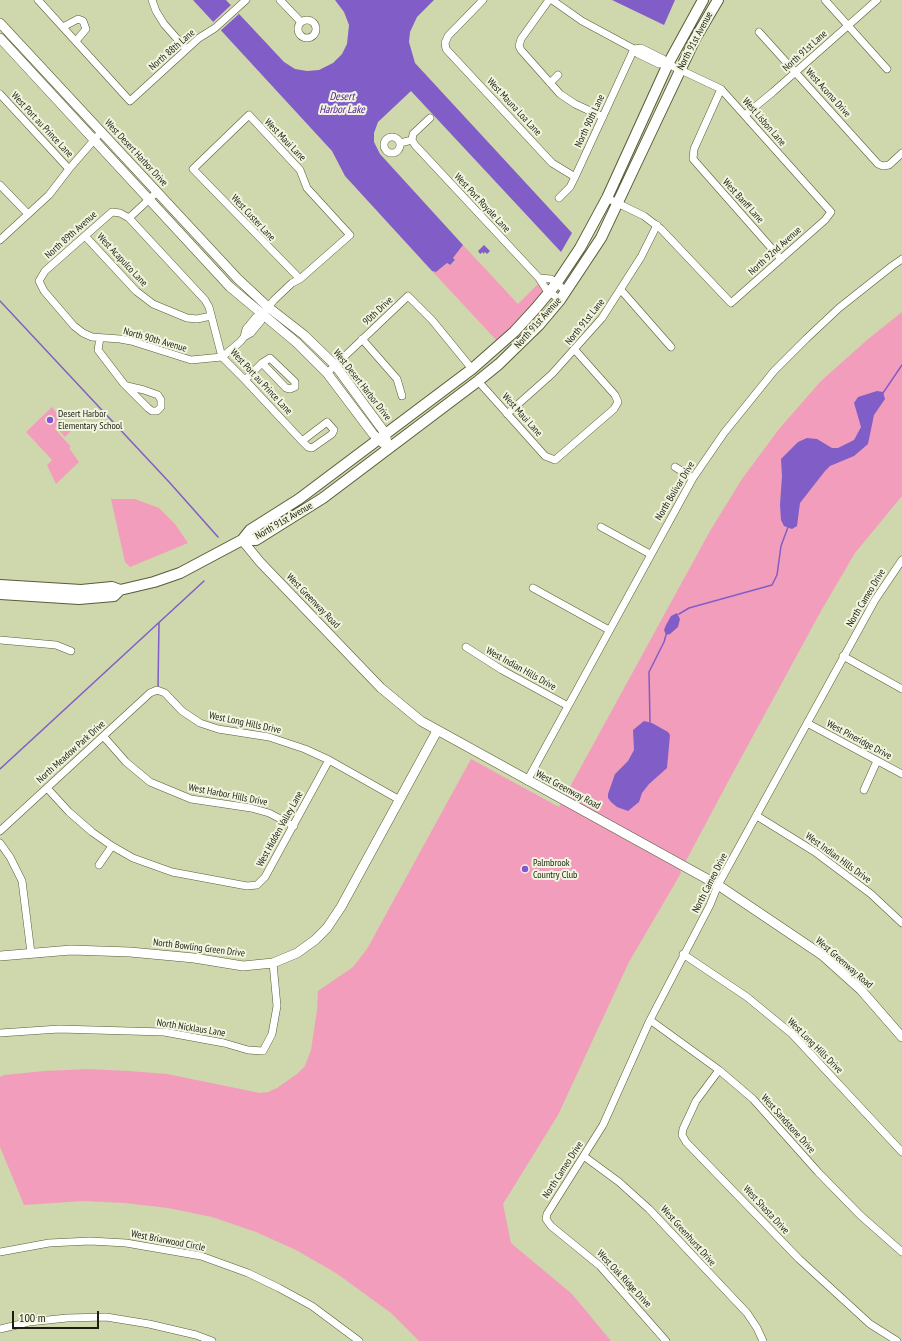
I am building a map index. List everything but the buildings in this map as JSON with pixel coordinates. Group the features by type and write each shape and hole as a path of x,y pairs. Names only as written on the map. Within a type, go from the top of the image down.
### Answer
{"main road":[{"name":"North 91st Avenue","path":"0,585 55,593 79,599 102,598 114,596 120,590 165,578 204,561 242,540 250,530 299,499 381,436 472,370 514,332 550,292 580,248 607,198 668,64 703,0"},
{"name":"North 91st Avenue","path":"242,540 256,540 323,498 478,381 529,336 560,300 595,248 618,204 680,70 700,30 718,0"},
{"name":"North 91st Avenue","path":"0,594 55,593"}],"street":[{"path":"38,0 63,27 76,41 86,29 83,21 78,19 63,27"},
{"path":"152,0 156,11 164,24 186,49"},
{"name":"North 88th Lane","path":"76,41 130,101 186,49 215,28 246,0"},
{"path":"280,0 301,22"},
{"name":"West Mauna Loa Lane","path":"483,0 448,36 445,43 448,51 552,163 575,177"},
{"path":"549,0 521,39 519,46 523,54 560,94 575,104 603,117"},
{"name":"West Lisbon Lane","path":"552,0 582,21 634,49 638,54 659,64 668,64 721,89 831,212"},
{"path":"825,0 887,69"},
{"name":"North 91st Lane","path":"745,115 877,0"},
{"name":"West Desert Harbor Drive","path":"0,22 238,279 268,307 304,335 335,365 388,448"},
{"name":"West Acoma Drive","path":"759,32 876,162 883,166 891,163 902,154"},
{"name":"West Desert Harbor Drive","path":"0,38 230,287 297,343 327,373 381,436"},
{"name":"North 90th Lane","path":"559,198 570,187 634,49"},
{"path":"550,83 558,75"},
{"name":"West Banff Lane","path":"721,89 692,156 695,162 781,259"},
{"name":"West Port au Prince Lane","path":"0,94 69,169"},
{"name":"West Custer Lane","path":"248,115 193,169 300,279"},
{"name":"West Maui Lane","path":"248,115 300,170 307,188 350,235 300,279"},
{"path":"400,143 412,140 415,132 430,118"},
{"path":"0,240 49,195 101,132"},
{"name":"West Port Royale Lane","path":"412,140 539,278 550,292 560,300"},
{"path":"0,184 28,214"},
{"path":"129,218 156,192"},
{"path":"607,198 644,216 657,225"},
{"name":"North 89th Avenue","path":"39,282 45,271 112,212 120,213 129,218"},
{"name":"North 92nd Avenue","path":"657,225 731,303 825,220 831,212"},
{"name":"West Port au Prince Lane","path":"129,218 205,300 209,307 222,357 302,441"},
{"name":"North 91st Lane","path":"507,414 532,394 575,350 602,318 641,257 657,225"},
{"name":"West Acapulco Lane","path":"85,236 136,291 153,304 187,318 198,319 211,316"},
{"name":"North Bolivar Drive","path":"527,781 693,478 724,433 774,372 839,308 902,259"},
{"name":"West Port Royale Lane","path":"539,278 550,280 566,291"},
{"path":"222,357 233,349 244,337 251,333 261,321 262,315 268,307 292,283 300,279"},
{"name":"North 90th Avenue","path":"39,282 44,292 74,326 88,335 100,338 120,339 191,360 222,357"},
{"path":"621,290 671,348"},
{"name":"90th Drive","path":"327,373 408,296 432,320 472,370"},
{"path":"100,338 98,350 127,386 152,411 157,411 161,407 161,400 158,395 152,392 127,386"},
{"path":"362,339 398,379 402,396"},
{"name":"West Maui Lane","path":"478,381 545,456 553,460 560,458 614,409 618,402 615,395 575,350"},
{"path":"244,380 262,363 270,358 295,382 295,387 290,389 286,388 262,363"},
{"path":"327,422 334,430 332,434 312,448 308,447 302,441 327,422"},
{"path":"675,467 693,478"},
{"path":"601,527 650,554"},
{"name":"West Greenway Road","path":"242,540 260,562 381,688 421,721 527,781 718,885 822,955 861,990 902,1037"},
{"name":"North Cameo Drive","path":"546,1219 547,1214 607,1118 650,1020 683,954 710,905 718,885 875,600 902,560"},
{"path":"533,588 609,630"},
{"path":"0,640 56,644 71,652"},
{"name":"West Indian Hills Drive","path":"466,647 502,670 568,706"},
{"path":"844,656 902,689"},
{"name":"North Meadow Park Drive","path":"0,831 104,737 150,693 157,690"},
{"name":"West Long Hills Drive","path":"157,690 165,693 182,711 200,723 224,730 269,736 305,749 329,760 398,800"},
{"name":"West Pineridge Drive","path":"807,724 902,774"},
{"name":"North Bowling Green Drive","path":"0,956 72,950 130,952 180,956 243,966 272,963 305,949 327,928 341,907 437,731"},
{"name":"West Harbor Hills Drive","path":"104,737 126,762 150,782 191,799 251,808 269,813 294,826"},
{"name":"West Hidden Valley Lane","path":"47,788 69,812 112,846 133,858 172,872 247,886 257,885 265,876 294,826 329,760"},
{"path":"864,790 877,761"},
{"name":"West Indian Hills Drive","path":"757,816 815,852 871,894 902,923"},
{"path":"0,843 10,857 22,881 31,953"},
{"path":"99,866 112,846"},
{"name":"West Long Hills Drive","path":"683,954 747,998 792,1034 902,1152"},
{"name":"North Nicklaus Lane","path":"0,1033 59,1029 164,1032 224,1043 248,1050 263,1051 272,1034 277,1006 272,963"},
{"name":"West Sandstone Drive","path":"650,1020 719,1070 753,1099 818,1172 860,1215 902,1252"},
{"name":"West Shasta Drive","path":"719,1070 696,1101 683,1128 682,1135 686,1142 800,1259 870,1324 898,1341"},
{"name":"West Greenhurst Drive","path":"584,1157 619,1182 649,1209 747,1313 757,1328 763,1341"},
{"name":"West Oak Ridge Drive","path":"546,1219 551,1226 600,1266 666,1341"},
{"name":"West Briarwood Circle","path":"0,1251 49,1243 90,1241 132,1244 201,1256 248,1273 279,1288 312,1306 359,1341"},
{"path":"0,1329 29,1322 67,1318 106,1317 149,1324 196,1335 212,1341"}],"shaded area":[{"path":"463,245 518,304 539,283 543,290 542,296 498,342 432,271 436,272 447,263 450,265 455,261 453,258"},
{"name":"Palmbrook Country Club","path":"902,312 902,496 855,553 821,611 729,780 680,872 681,873 629,962 558,1115 503,1204 511,1243 572,1294 611,1341 419,1341 391,1313 336,1273 296,1250 256,1232 212,1217 168,1208 125,1203 84,1201 24,1205 0,1147 0,1077 4,1075 44,1071 87,1069 129,1071 167,1074 260,1093 268,1092 277,1088 297,1074 305,1066 311,1050 317,1010 318,991 353,967 367,949 471,759 559,807 710,531 742,479 779,429 821,381 867,340"},
{"path":"52,407 71,431 65,437 56,427 55,429 71,447 69,448 79,462 56,484 47,465 52,460 26,432"},
{"path":"111,499 135,499 159,508 175,524 188,543 130,567 125,562"}],"water":[{"name":"Desert Harbor Lake","path":"193,0 226,0 284,62 295,69 307,71 319,70 333,63 342,54 347,44 349,25 344,12 335,0 434,0 417,17 410,32 409,42 415,63 572,233 561,252 411,91 378,122 374,133 374,142 380,154 463,245 453,258 455,260 450,265 447,263 436,272 432,271 345,176 332,151"},
{"path":"612,0 675,0 664,25"},
{"path":"484,245 490,251 487,254 485,252 483,254 483,252 480,254 478,251"},
{"path":"877,391 883,392 885,399 874,415 868,444 854,456 830,466 800,503 797,526 792,529 784,526 781,520 780,505 782,476 781,459 798,442 807,438 817,439 832,448 838,448 854,440 861,427 854,403 858,397"},
{"path":"677,613 680,619 678,627 670,634 666,635 664,630 666,625 671,616"},
{"path":"644,721 652,723 668,732 670,735 667,768 649,784 642,793 639,802 628,811 617,807 611,802 608,798 608,794 615,774 628,761 634,750 633,730"}],"pier":[{"path":"231,5 239,14 219,32 211,24"}],"waterway":[{"path":"0,301 170,483 218,537"},
{"path":"883,393 902,365"},
{"path":"679,614 689,608 772,585 777,575 781,546 788,527"},
{"path":"0,769 204,581"},
{"path":"158,687 159,623"},
{"path":"650,722 649,672 666,635"}],"place":[{"name":"Desert Harbor Elementary School","path":"50,420"},
{"name":"Palmbrook Country Club","path":"525,869"}]}
